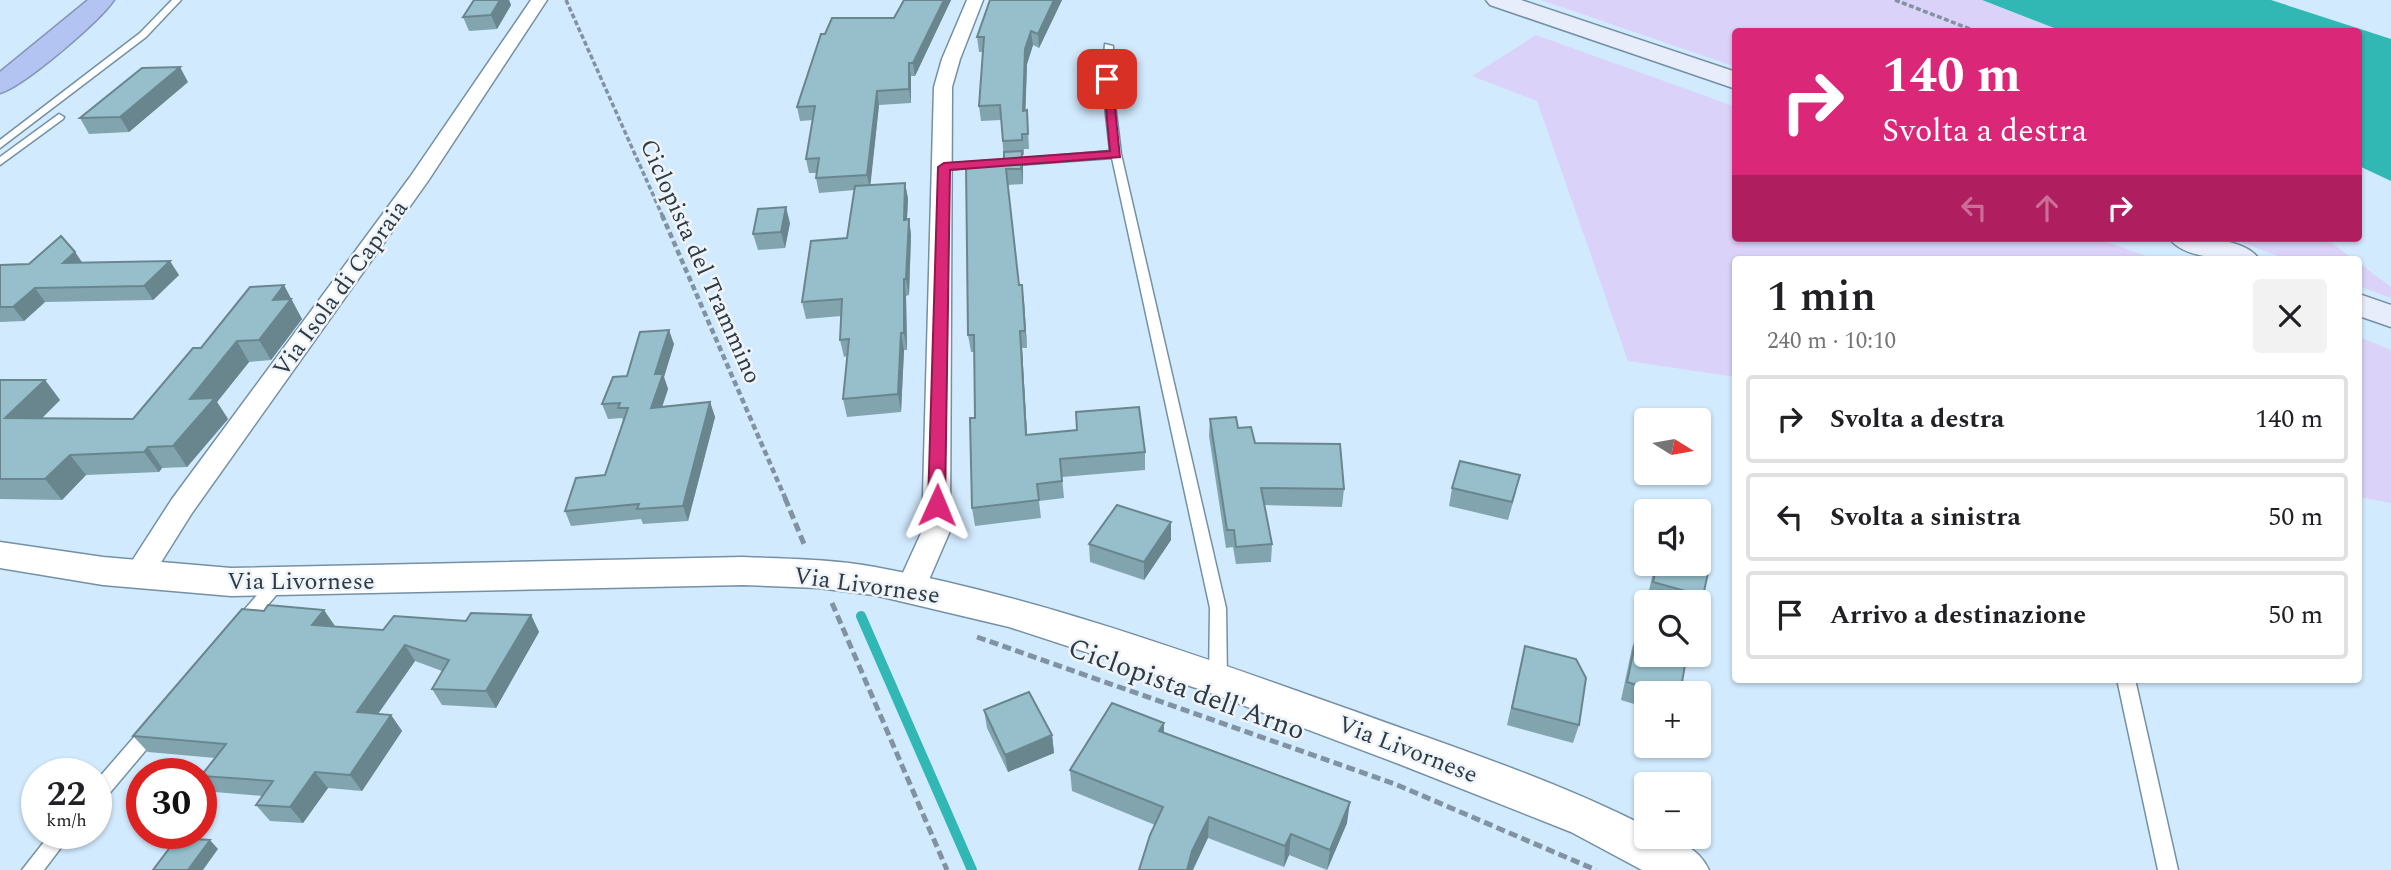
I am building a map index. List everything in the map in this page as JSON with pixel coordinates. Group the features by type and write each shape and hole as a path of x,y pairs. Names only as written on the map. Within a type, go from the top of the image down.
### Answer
{"highway":[{"path":"0,64 79,0"},
{"path":"0,85 40,55 102,0"}],"main road":[{"path":"1498,0 1732,81"},
{"path":"2196,242 2235,256"},
{"path":"2362,305 2391,317"}],"street":[{"name":"Via Isola di Capraia","path":"138,575 182,506 418,181 540,0"},
{"path":"911,588 936,531 944,167 943,87 951,59 975,0"},
{"name":"Via Livornese","path":"0,555 138,575 277,583 743,571 818,574 911,588 1011,613 1218,679 1587,818 1686,870"}],"lane":[{"path":"0,145 143,35 177,0"},
{"path":"1108,46 1107,79 1116,154 1218,608 1218,679"},
{"path":"0,162 59,117"},
{"path":"944,167 1116,154"},
{"path":"112,775 277,583"},
{"path":"2127,683 2168,870"},
{"path":"32,870 50,849"}],"path":[{"name":"Ciclopista del Trammino","path":"566,0 751,415 802,538"},
{"path":"1895,0 1968,28"},
{"path":"842,606 833,605 947,870"},
{"name":"Ciclopista dell'Arno","path":"968,635 1395,784 1596,870"}],"shaded area":[{"path":"1541,0 1981,0 2053,28 1732,28 1732,66"},
{"path":"1982,0 2271,0 2357,28 2054,28"},
{"path":"2362,30 2391,39 2391,181 2362,167"},
{"path":"1536,35 1732,106 1732,242 2107,242 2146,256 1732,256 1732,376 1628,361 1537,101 1472,76"},
{"path":"2241,242 2330,242 2349,256 2278,256"},
{"path":"2362,265 2391,287 2391,298 2362,287"},
{"path":"2362,338 2391,350 2391,503 2362,498"}],"building":[{"path":"474,0 500,0 491,15 463,17"},
{"path":"904,0 944,0 913,63 909,63 909,89 877,91 867,175 816,178 819,158 806,159 815,106 797,107 821,34 825,34 832,18 894,18"},
{"path":"990,0 1054,0 1038,34 1031,31 1025,49 1023,111 1027,110 1028,134 1022,134 1022,140 1003,141 1000,105 979,106 984,37 977,37"},
{"path":"180,67 120,117 80,118 142,68"},
{"path":"1022,151 1021,169 1006,169 1019,285 1022,285 1025,331 1020,331 1026,435 1077,430 1076,412 1139,407 1145,452 1060,459 1062,481 1037,484 1039,500 972,508 970,418 975,418 974,335 968,335 966,165 1004,162 1004,152"},
{"path":"905,183 904,220 909,219 904,279 904,333 901,333 898,394 843,399 849,339 840,340 842,299 802,302 811,241 847,238 855,186"},
{"path":"786,207 781,232 753,234 758,209"},
{"path":"61,236 75,252 63,263 170,261 144,286 35,288 13,307 0,307 0,265 29,264"},
{"path":"284,285 273,300 291,299 259,340 237,341 190,399 215,398 173,446 148,447 144,452 70,455 45,479 0,479 0,380 45,380 5,418 133,419 193,348 201,348 250,287"},
{"path":"669,330 655,374 663,374 651,408 710,402 683,506 637,509 639,504 565,511 576,478 605,475 628,408 618,408 620,403 602,404 613,377 627,376 640,332"},
{"path":"1236,417 1238,428 1251,427 1255,443 1340,444 1344,489 1261,488 1272,544 1236,547 1234,530 1227,530 1210,419"},
{"path":"1460,461 1520,475 1512,502 1452,488"},
{"path":"1117,505 1171,522 1144,562 1089,544"},
{"path":"1654,576 1707,576 1704,590 1682,590 1653,582"},
{"path":"268,605 324,610 312,625 383,630 394,616 466,621 471,613 531,615 486,691 432,689 449,660 405,645 357,712 391,715 350,775 315,772 290,807 256,805 273,781 217,777 215,758 226,744 133,736 242,609 264,611"},
{"path":"1525,646 1576,659 1586,678 1579,725 1512,708"},
{"path":"1634,649 1634,667 1685,667 1682,681 1634,681 1634,684 1627,682"},
{"path":"1029,692 1052,735 1005,755 984,710"},
{"path":"1112,703 1164,723 1159,731 1350,802 1330,850 1291,834 1285,846 1209,817 1192,851 1187,870 1139,870 1150,835 1163,807 1070,770"},
{"path":"169,849 203,849 188,870 153,870"}],"waterway":[{"path":"861,616 972,870"}],"route":[{"path":"937,505 944,167 1116,154 1107,79"}]}
